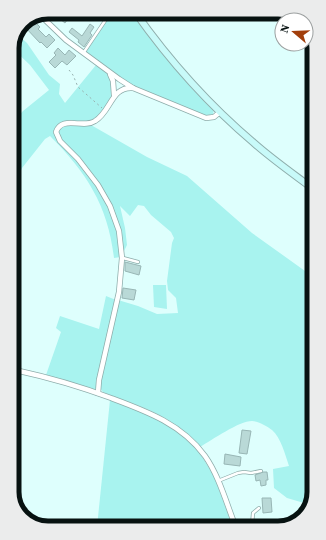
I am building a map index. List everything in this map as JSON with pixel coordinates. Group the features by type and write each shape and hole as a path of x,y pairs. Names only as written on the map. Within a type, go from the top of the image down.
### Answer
{"street":[{"path":"44,19 53,29 109,72 133,88 206,118 214,117 220,112"},
{"path":"141,19 187,77 220,112 253,142 307,184"},
{"path":"109,72 113,81 114,95"},
{"path":"98,393 99,380 119,292 122,258 119,231 116,220 104,195 86,168 60,141 57,134 57,129 68,122 82,124 91,123 99,119 114,95 122,89 133,88"},
{"path":"19,371 38,375 98,393 149,412 176,427 204,454 212,466 233,521"}],"lane":[{"path":"85,53 107,19"},
{"path":"122,258 138,262"},
{"path":"218,481 238,473 261,471"},
{"path":"253,521 254,513 259,508"}],"path":[{"path":"68,70 73,75 78,87 106,110"}],"shaded area":[{"path":"107,19 139,19 214,109 213,114 206,116 140,90 86,52"},
{"path":"21,38 27,43 49,75 60,84 59,94 65,103 96,65 108,74 111,79 113,90 110,100 97,118 85,122 70,120 68,123 91,125 147,157 187,176 252,233 307,272 307,496 304,503 287,498 274,488 273,469 289,466 278,437 265,425 254,421 240,424 200,447 182,430 163,417 103,392 100,388 118,300 157,314 178,313 176,298 168,290 167,281 174,238 171,232 151,215 144,206 138,205 130,216 120,206 127,245 121,257 114,258 107,222 94,191 75,163 50,136 45,139 22,168 19,175 19,115 49,90 30,65 19,55"},
{"path":"153,285 166,285 167,309 154,307"},
{"path":"106,296 116,300 96,388 94,390 46,375 61,332 56,328 60,316 99,329"},
{"path":"110,400 157,418 179,433 198,450 214,476 231,521 98,521"}],"building":[{"path":"60,19 68,19 65,23"},
{"path":"35,22 40,27 38,29 46,37 49,34 55,40 47,48 41,42 40,43 26,29"},
{"path":"90,24 94,27 90,33 92,35 84,47 78,42 79,40 69,32 72,28 82,36"},
{"path":"58,48 65,55 69,50 76,56 67,65 62,61 55,68 49,62 56,55 54,53"},
{"path":"125,262 141,266 139,275 125,271"},
{"path":"123,288 136,290 134,300 122,298"},
{"path":"242,430 251,431 247,454 239,453"},
{"path":"225,454 241,457 240,466 224,464"},
{"path":"267,472 268,480 266,480 266,485 261,486 260,480 256,481 255,475"},
{"path":"262,498 271,498 272,512 263,513"}]}
